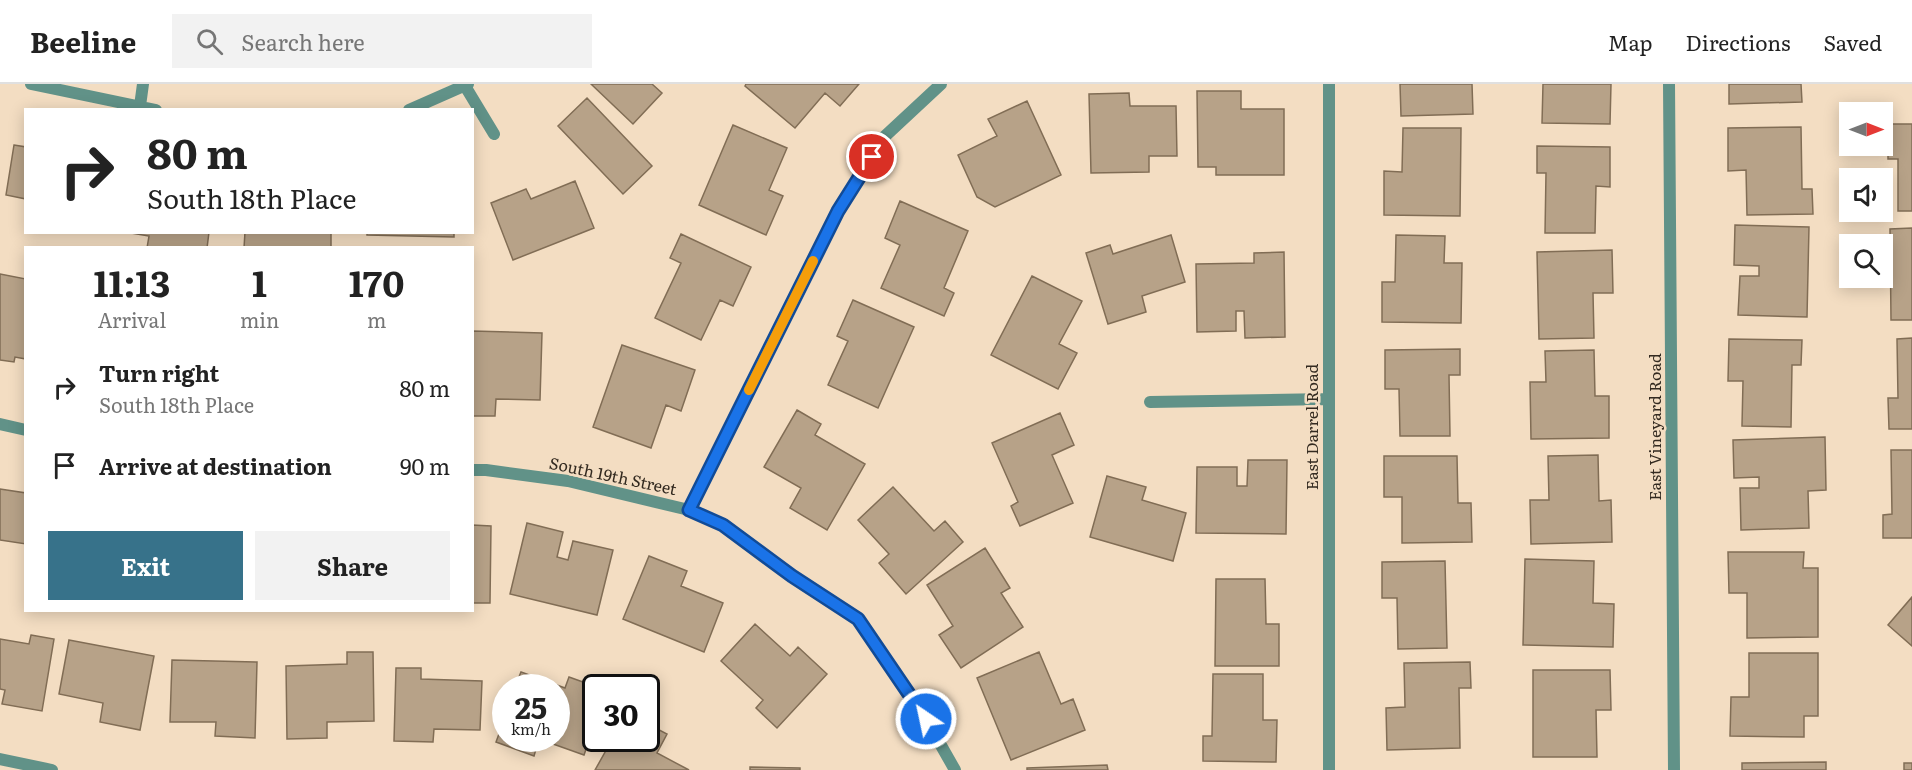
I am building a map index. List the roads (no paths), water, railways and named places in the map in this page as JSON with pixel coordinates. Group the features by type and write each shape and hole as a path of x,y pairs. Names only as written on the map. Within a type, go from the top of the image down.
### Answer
{"street":[{"path":"31,84 148,108"},
{"path":"140,106 143,84"},
{"path":"689,510 838,211 883,138 941,84"},
{"name":"East Darrel Road","path":"1329,84 1329,770"},
{"name":"East Vineyard Road","path":"1669,84 1674,770"},
{"path":"414,108 466,85 494,134"},
{"path":"1150,402 1329,399"},
{"path":"0,424 24,430"},
{"name":"South 19th Street","path":"474,470 568,481 689,510 723,525 792,576 858,619 926,719 956,770"},
{"path":"0,759 52,770"}]}
